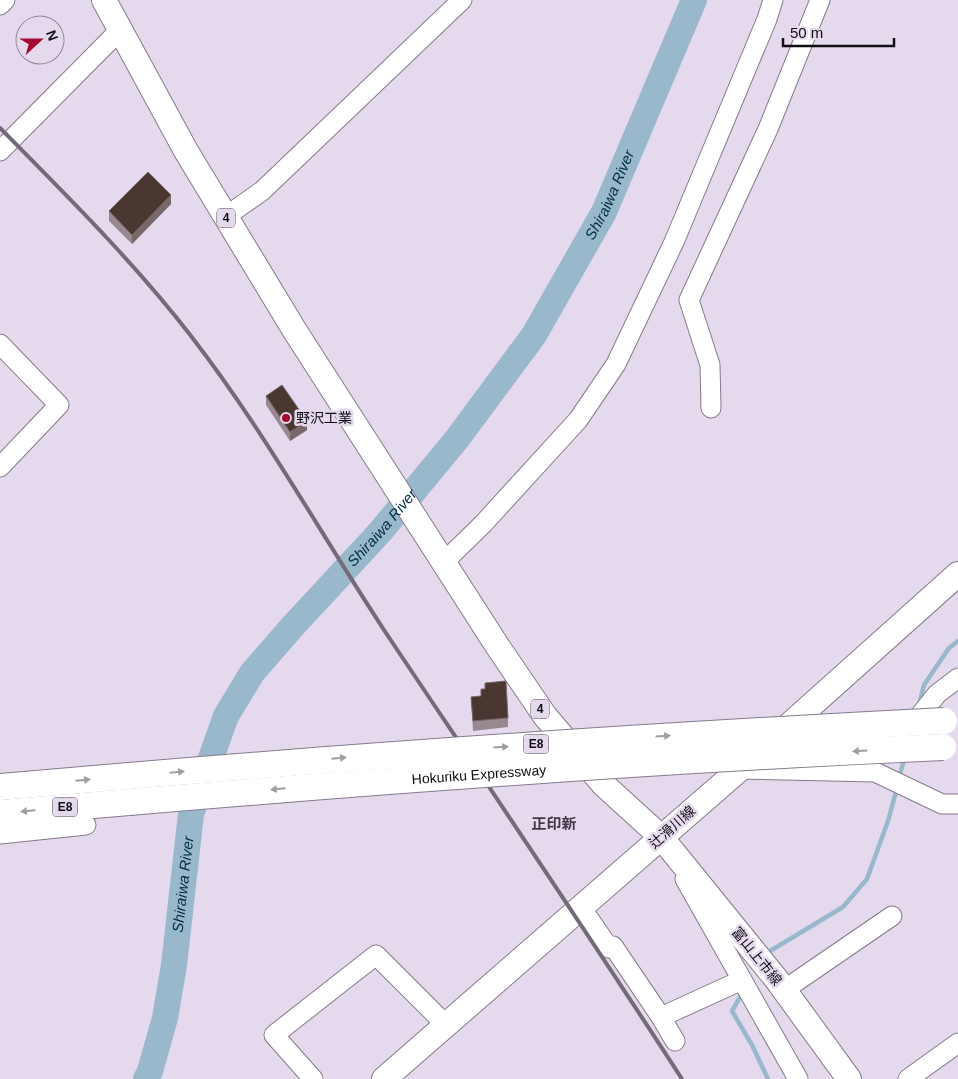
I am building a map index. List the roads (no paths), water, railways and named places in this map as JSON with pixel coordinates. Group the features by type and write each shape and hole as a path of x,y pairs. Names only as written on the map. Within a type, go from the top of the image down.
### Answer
{"highway":[{"name":"Hokuriku Expressway","path":"0,787 394,754 755,730 951,721"},
{"name":"Hokuriku Expressway","path":"0,813 367,782 612,764 951,747"}],"main road":[{"name":"4","path":"104,0 186,151 225,217 295,331 498,648 544,716 604,785 661,837"},
{"name":"辻滑川線","path":"384,1079 740,769 958,574"},
{"name":"富山上市線","path":"661,837 784,990 850,1079"}],"street":[{"path":"0,5 5,0"},
{"path":"225,217 262,191 462,0"},
{"path":"444,562 483,524 578,420 616,364 674,242 767,20 773,0"},
{"path":"711,408 710,365 690,300 768,129 820,0"},
{"path":"0,151 120,30"},
{"path":"0,344 59,405 0,467"},
{"path":"875,772 937,694 958,678"},
{"path":"740,769 875,772 942,804 958,804"},
{"path":"0,834 86,826"},
{"path":"661,837 798,1079"},
{"path":"587,916 609,948 612,946 675,1041"},
{"path":"784,990 892,916"},
{"path":"314,1079 274,1036 376,955 446,1025"},
{"path":"661,1018 742,980"},
{"path":"908,1079 958,1043"}],"waterway":[{"name":"Shiraiwa River","path":"146,1079 165,1018 174,965 191,814 226,716 252,673 380,532 457,439 534,335 604,212 694,0"},
{"path":"919,705 924,685 949,648 958,641"},
{"path":"899,778 905,756"},
{"path":"766,957 770,951 843,907 867,879 888,821 897,788"},
{"path":"743,992 732,1011 752,1045 768,1079"}],"railway":[{"path":"0,128 123,255 191,336 218,373 270,449 367,604 682,1079"}],"place":[{"name":"野沢工業","path":"286,418"}],"district":[{"name":"正印新","path":"554,824"}]}
